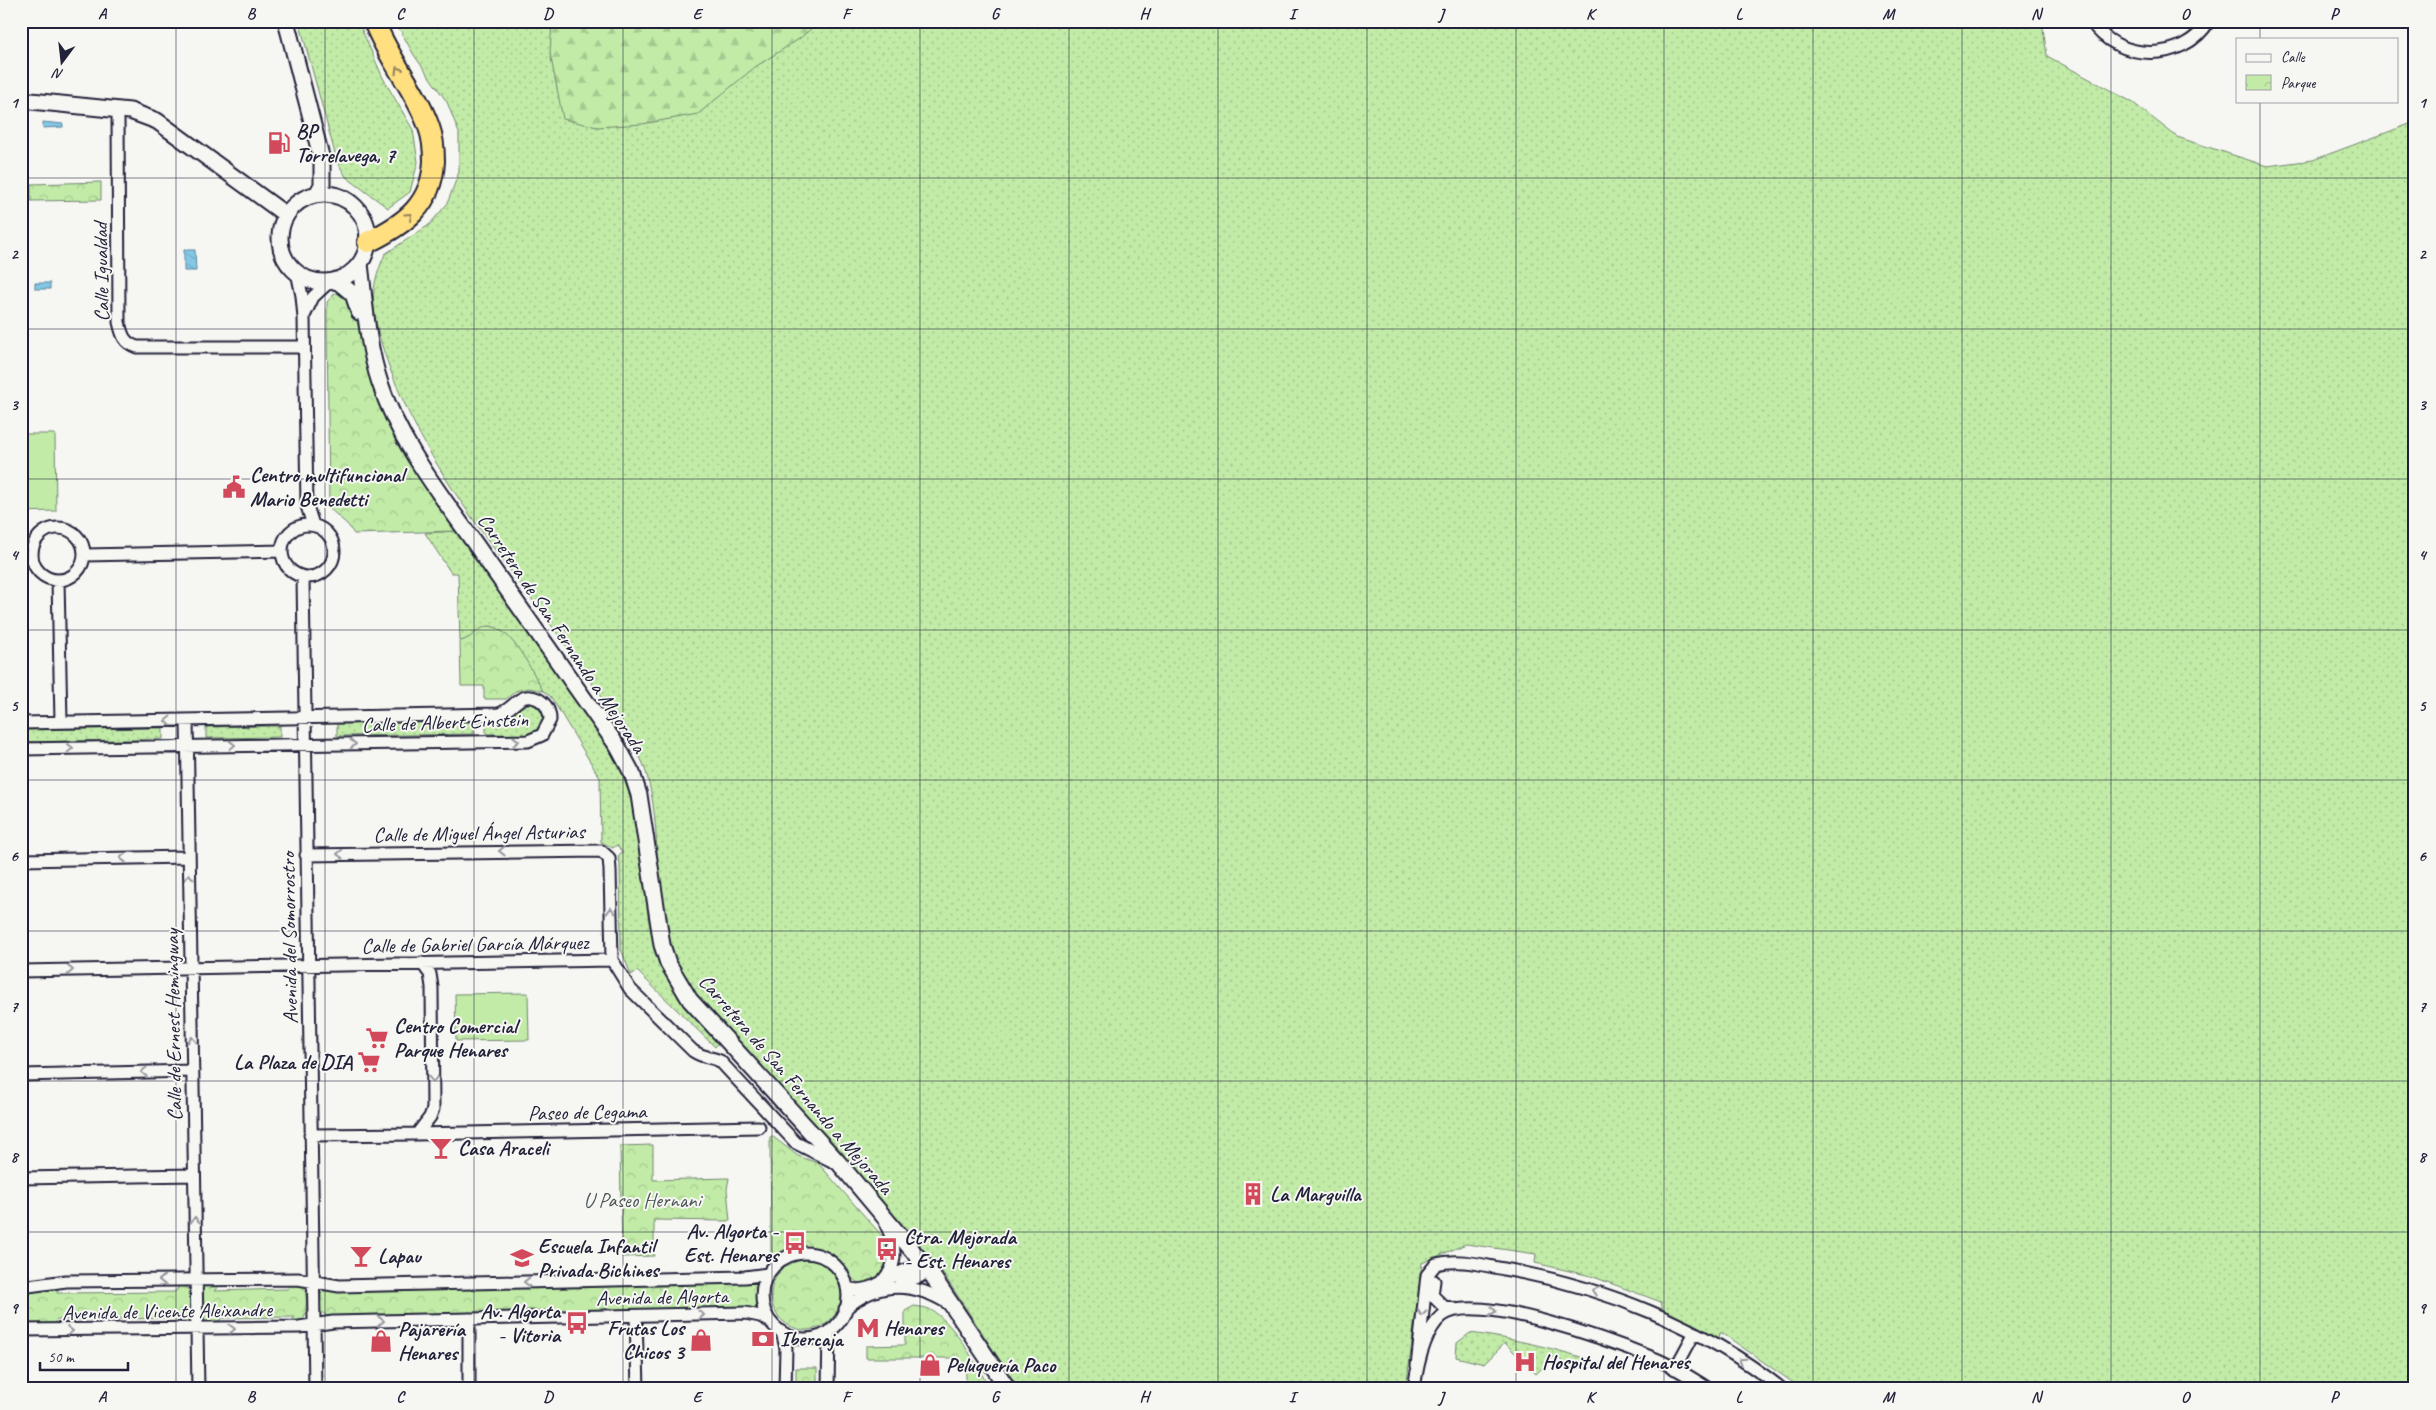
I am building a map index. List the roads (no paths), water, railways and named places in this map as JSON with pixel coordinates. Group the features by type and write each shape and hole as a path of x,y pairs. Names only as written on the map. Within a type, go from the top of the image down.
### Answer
{"highway":[{"path":"368,242 390,232 412,215 427,194 433,173 434,149 430,128 380,38 374,21"}],"street":[{"path":"286,21 322,160 341,197"},
{"path":"2091,21 2097,30 2116,45 2138,53 2162,52 2185,44 2204,29 2209,21"},
{"path":"21,100 118,110 157,121 286,215"},
{"name":"Calle Igualdad","path":"118,110 119,322 122,335 128,344 137,347 304,347"},
{"path":"318,194 322,184 322,160"},
{"path":"304,318 313,297 332,281 353,271 360,264 368,242 367,226 363,216 351,203 341,197 318,194 306,198 286,215 280,231 281,246 286,260 297,272 313,280 332,281"},
{"name":"Carretera de San Fernando a Mejorada","path":"360,264 363,304 369,339 380,382 390,409 416,458 618,747 632,773 639,795 657,925 668,963 678,981 690,1000 844,1168 927,1269 1008,1389"},
{"path":"297,272 304,318 307,525"},
{"name":"Carretera de San Fernando a Mejorada","path":"332,281 353,294 369,339"},
{"path":"307,525 323,529 330,535 334,542 334,557 332,564 320,575 303,577 293,573 288,568 282,551 288,534 307,525"},
{"path":"55,528 70,531 76,536 83,546 84,555 81,566 76,573 58,580 49,579 38,571 27,554 40,536 55,528"},
{"path":"84,555 282,551"},
{"name":"Avenida del Somorrostro","path":"303,577 315,1389"},
{"path":"58,580 61,722"},
{"name":"Calle de Albert Einstein","path":"21,723 499,714 521,698 527,696 542,701 547,707 550,720 542,735 528,741 21,749"},
{"name":"Calle de Ernest Hemingway","path":"186,720 198,1389"},
{"name":"Calle de Miguel Ángel Asturias","path":"306,855 601,851 609,858 612,960"},
{"path":"21,860 189,857"},
{"name":"Calle de Gabriel García Márquez","path":"21,971 612,960 630,989 693,1051 704,1058 715,1058 720,1061 796,1143 844,1168"},
{"path":"417,1134 430,1117 433,1109 432,986 430,974 422,963"},
{"path":"21,1075 193,1071"},
{"name":"Paseo de Cegama","path":"310,1135 759,1128"},
{"path":"21,1178 194,1175"},
{"path":"876,1208 890,1233 894,1249 893,1265 882,1287"},
{"path":"793,1254 811,1254 828,1260 834,1265 847,1288 845,1309 839,1321 829,1331 818,1336 794,1337 782,1332 771,1322 764,1308 762,1295 768,1274 785,1258 793,1254"},
{"path":"1444,1262 1436,1272 1432,1295 1443,1306 1529,1318 1589,1333 1675,1369 1709,1389"},
{"path":"1414,1389 1419,1362 1428,1275 1431,1268 1444,1262 1474,1264 1561,1282 1633,1305 1731,1354 1782,1389"},
{"path":"847,1288 861,1291 916,1279 923,1276 927,1269"},
{"name":"Avenida de Algorta","path":"313,1280 339,1286 706,1278 768,1274"},
{"name":"Avenida de Vicente Aleixandre","path":"21,1286 66,1281 313,1280"},
{"path":"845,1309 882,1287 917,1288 954,1307"},
{"path":"1419,1362 1434,1325 1442,1316 1454,1309"},
{"name":"Avenida de Algorta","path":"313,1324 745,1313 760,1316 771,1322"},
{"path":"636,1316 638,1389"},
{"path":"469,1319 469,1389"},
{"name":"Avenida de Vicente Aleixandre","path":"21,1330 299,1327 313,1324"},
{"path":"828,1389 829,1331"},
{"path":"782,1332 786,1348 785,1389"},
{"path":"1675,1369 1694,1334"}],"water":[{"path":"43,122 63,124 63,127 43,128"},
{"path":"184,250 195,250 196,271 184,271"},
{"path":"35,283 50,283 50,289 35,289"}],"place":[{"name":"BP Torrelavega, 7","path":"279,143"},
{"name":"Centro multifuncional Mario Benedetti","path":"234,487"},
{"name":"Centro Comercial Parque Henares","path":"377,1038"},
{"name":"La Plaza de DIA","path":"369,1062"},
{"name":"Casa Araceli","path":"441,1148"},
{"name":"La Marguilla","path":"1253,1194"},
{"name":"Av. Algorta - Est. Henares","path":"795,1243"},
{"name":"Ctra. Mejorada - Est. Henares","path":"887,1249"},
{"name":"Lapau","path":"361,1256"},
{"name":"Escuela Infantil Privada Bichines","path":"522,1258"},
{"name":"Av. Algorta - Vitoria","path":"577,1323"},
{"name":"Henares","path":"868,1328"},
{"name":"Ibercaja","path":"763,1339"},
{"name":"Frutas Los Chicos 3","path":"701,1340"},
{"name":"Pajarería Henares","path":"381,1341"},
{"name":"Hospital del Henares","path":"1525,1362"},
{"name":"Peluquería Paco","path":"930,1365"}],"park label":[{"name":"U Paseo Hernani","path":"642,1200"}]}
